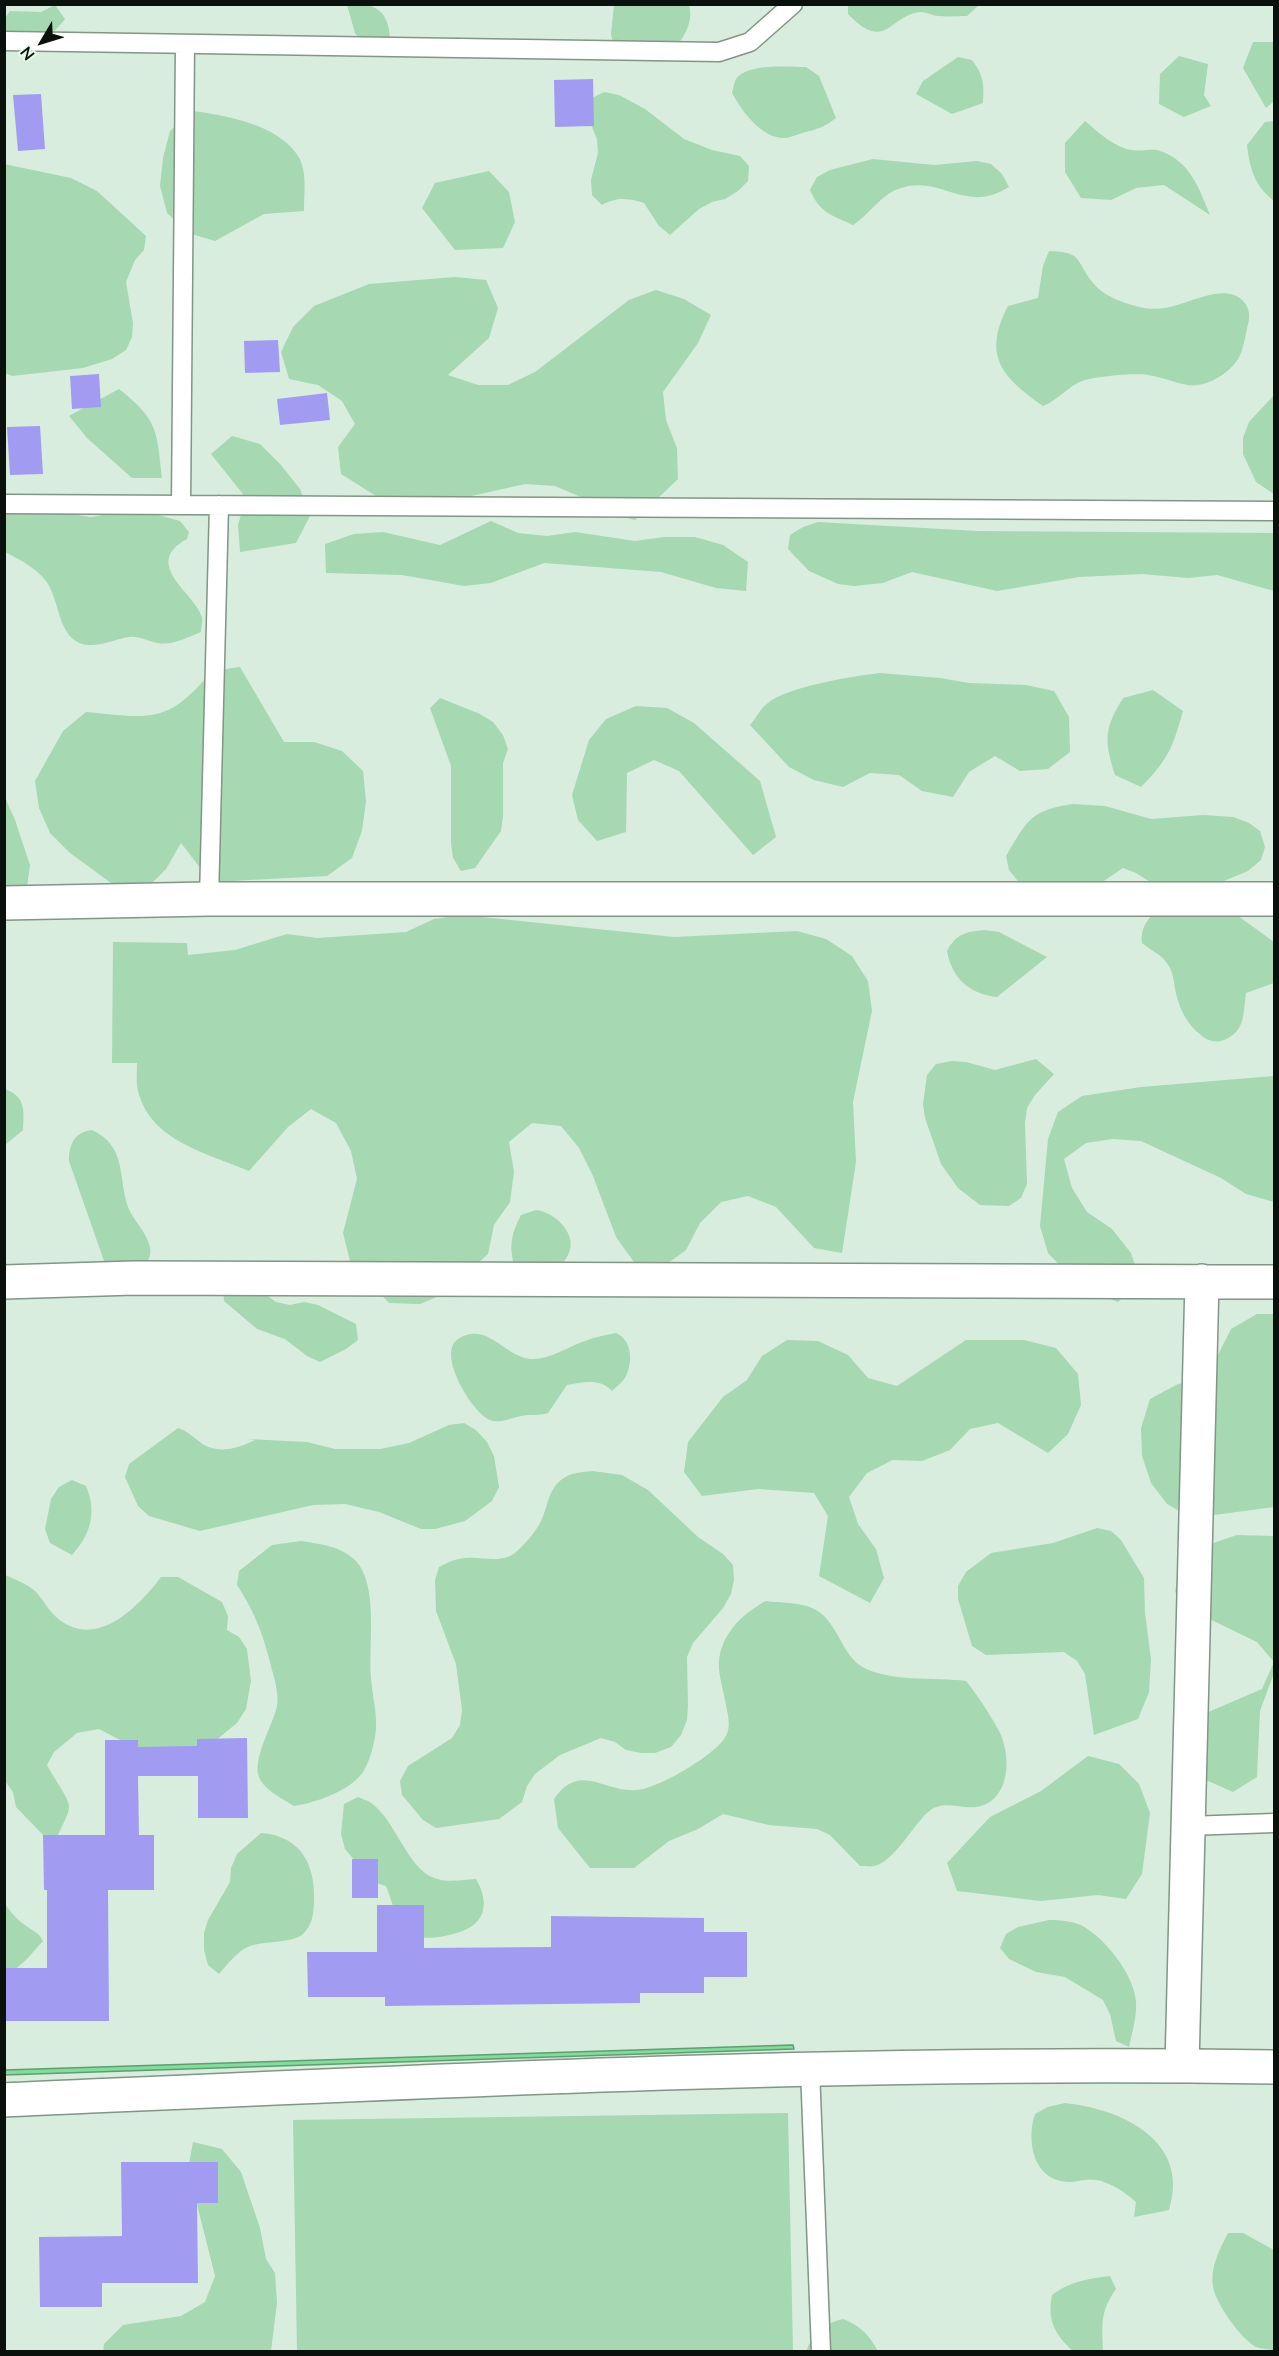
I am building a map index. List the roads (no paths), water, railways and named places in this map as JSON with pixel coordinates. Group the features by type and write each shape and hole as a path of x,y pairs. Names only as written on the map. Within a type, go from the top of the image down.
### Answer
{"street":[{"path":"4,903 209,899 1275,899"},
{"path":"4,1282 134,1278 1275,1282"},
{"path":"1182,2065 1202,1281"},
{"path":"4,2100 511,2077 810,2069 1182,2065 1275,2067"}],"lane":[{"path":"4,41 719,52 750,42 793,4"},
{"path":"181,505 185,44"},
{"path":"4,504 1275,512"},
{"path":"209,899 219,505"},
{"path":"1188,1826 1275,1823"},
{"path":"810,2069 821,2352"}]}
